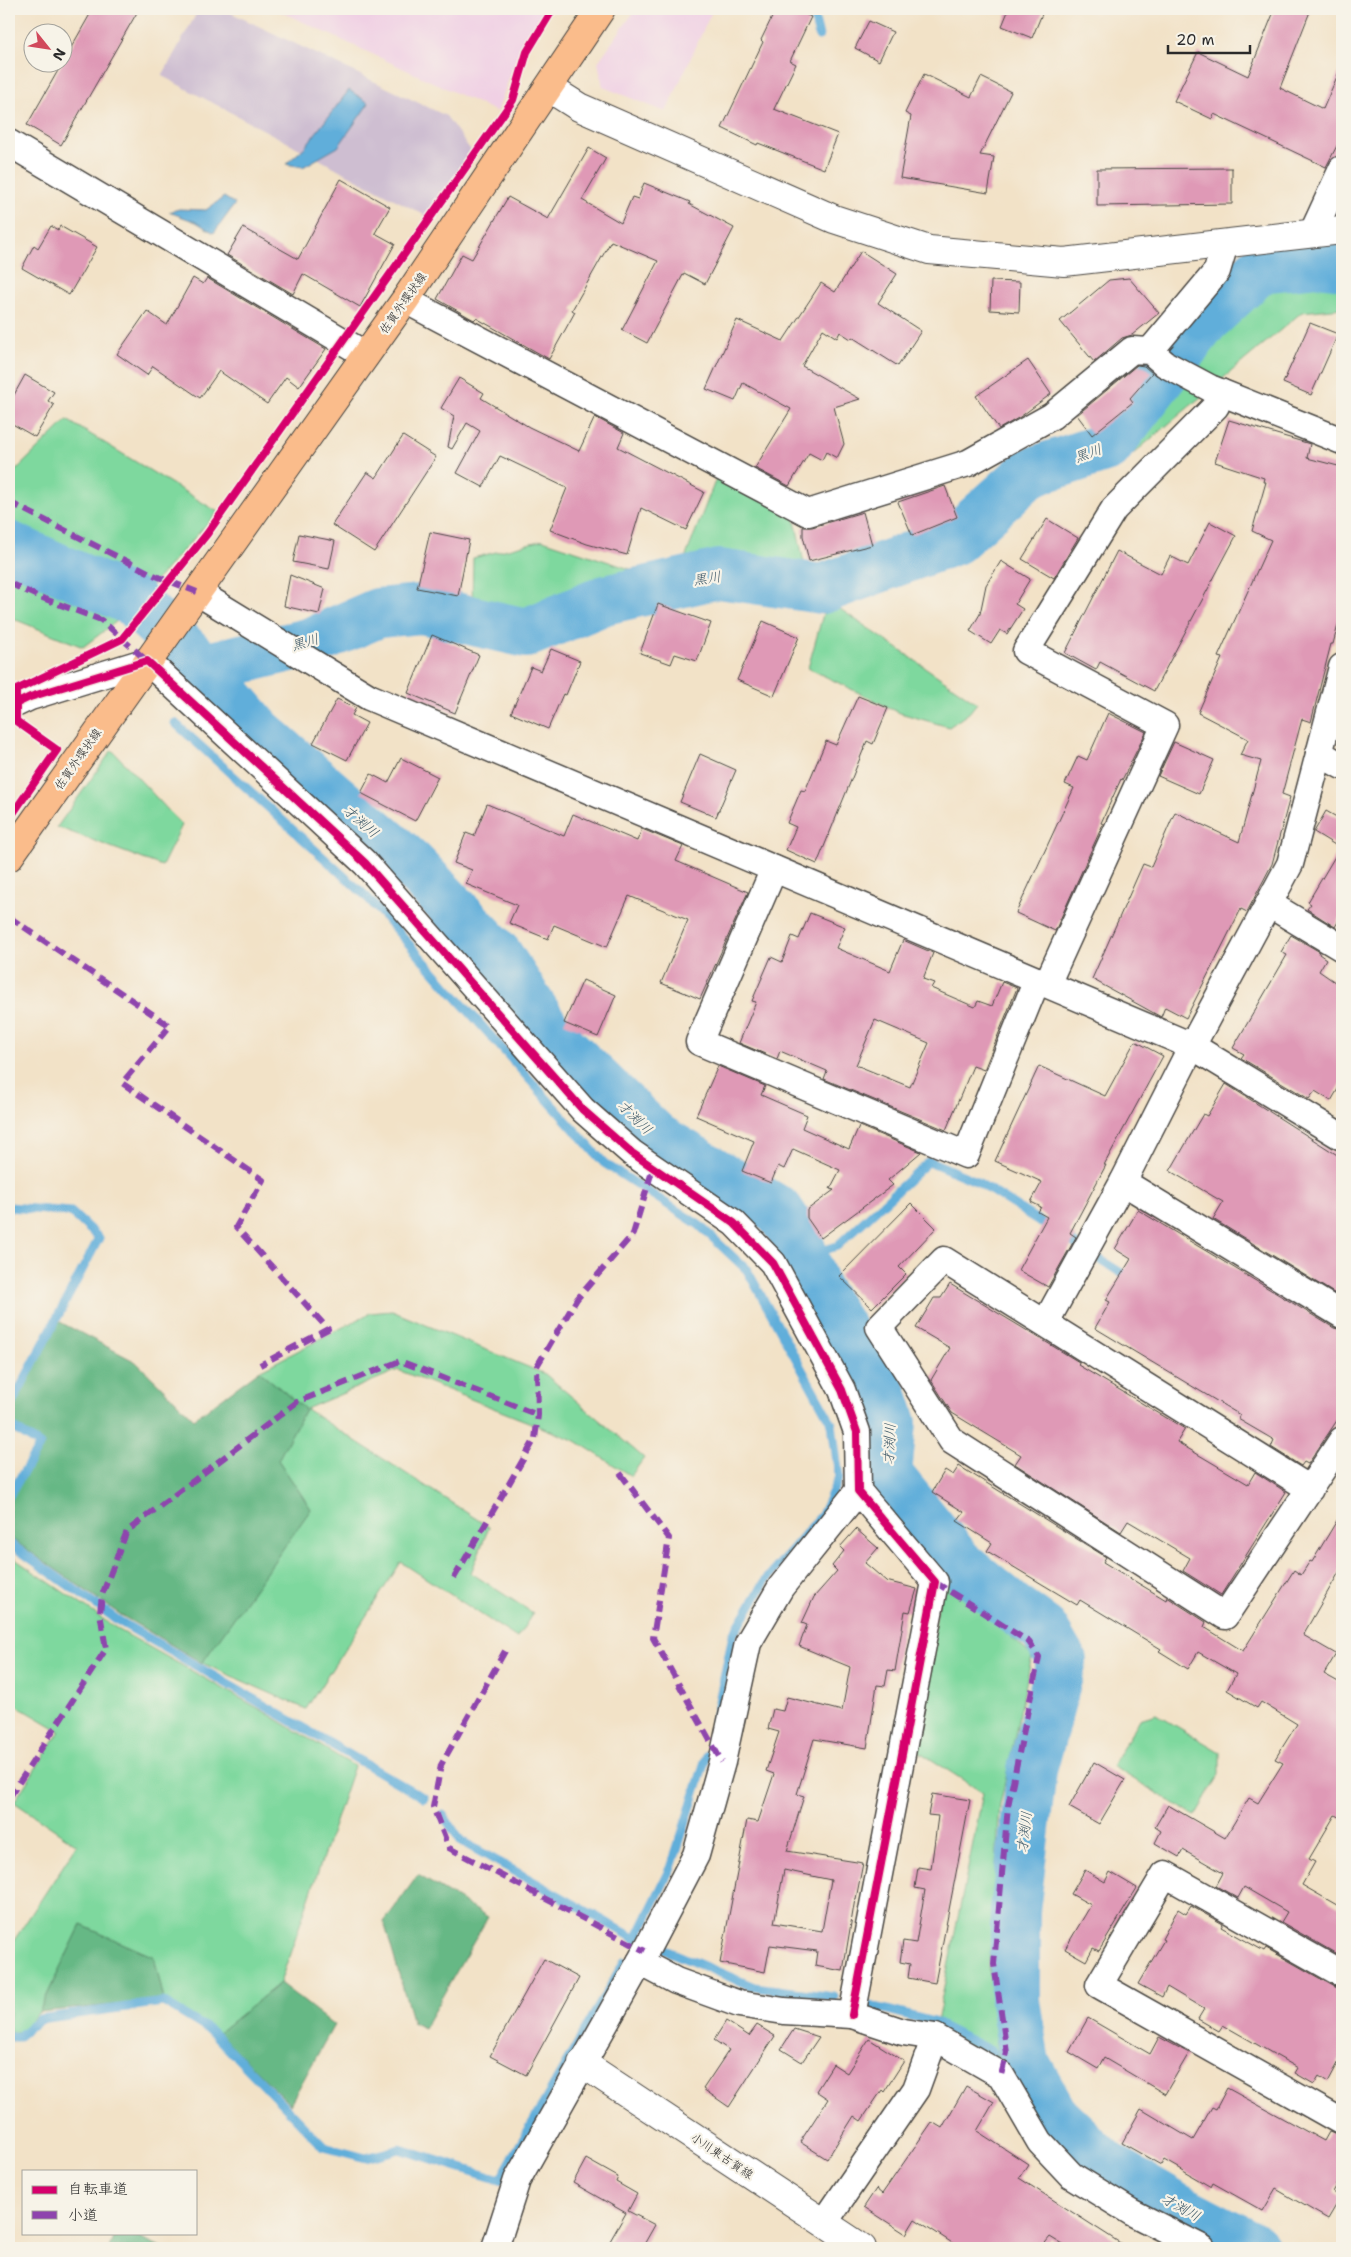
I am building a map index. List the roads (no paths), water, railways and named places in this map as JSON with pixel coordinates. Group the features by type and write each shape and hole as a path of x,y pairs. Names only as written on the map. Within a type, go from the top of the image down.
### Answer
{"main road":[{"name":"佐賀外環状線","path":"9,857 146,661 405,300 601,9"}],"street":[{"path":"549,88 580,107 834,219 928,250 1064,262 1342,230"},
{"path":"9,143 366,355"},
{"path":"1312,234 1342,169"},
{"path":"1150,351 1217,272 1225,244"},
{"path":"405,300 808,513 968,463 1052,416 1132,350 1150,351 1165,364 1215,390 1342,441"},
{"path":"774,868 699,1042 966,1155 1042,982 1165,725 1026,651 1114,509 1216,406 1215,390"},
{"path":"197,592 369,697 1192,1046 1342,1137"},
{"path":"9,707 30,697 146,661 365,863 583,1110 632,1153 734,1223 773,1263 842,1390 857,1432 858,1491 935,1582 852,2015"},
{"path":"1046,1322 1123,1182 1192,1046 1290,864 1342,667"},
{"path":"1320,753 1342,766"},
{"path":"1268,904 1342,948"},
{"path":"1123,1182 1342,1314"},
{"path":"1310,1489 1046,1322 944,1260 879,1327 952,1442 1225,1616 1310,1489 1342,1440"},
{"path":"495,2248 517,2180 640,1962 696,1854 722,1762 748,1643 781,1587 858,1491"},
{"path":"1342,1974 1165,1874 1099,1985 1342,2122"},
{"path":"640,1962 676,1981 740,2004 784,2011 852,2015 903,2032 935,2037 1001,2075 1040,2142 1071,2175 1131,2212 1202,2248"},
{"path":"824,2223 916,2089 935,2037"},
{"name":"小川東古賀線","path":"582,2063 862,2248"}],"water":[{"path":"349,90 369,103 338,147 303,167 286,164 305,147"},
{"path":"224,197 235,204 214,233 196,222 169,212 179,209 206,210"}],"waterway":[{"path":"812,9 819,36"},
{"name":"黒川","path":"204,668 311,642 378,613 421,609 526,633 605,600 719,574 822,589 955,540 1029,473 1107,447 1204,321 1261,268 1318,262 1342,265"},
{"name":"才渕川","path":"9,546 134,602 204,668 260,733 412,865 498,955 549,1034 657,1138 779,1211 797,1238 815,1288 882,1393 892,1423 887,1474 959,1563 1012,1607 1044,1630 1062,1661 1032,1770 1015,1911 1015,2001 1025,2063 1055,2117 1108,2167 1174,2206 1255,2248"},
{"path":"175,723 367,897 604,1163 699,1225 747,1270 832,1424 839,1477 822,1515 766,1580 733,1635 715,1721"},
{"path":"804,1257 837,1246 929,1161 976,1181 1053,1230"},
{"path":"9,1207 71,1212 99,1238 9,1409"},
{"path":"1064,1237 1131,1279"},
{"path":"9,1425 40,1445 9,1496"},
{"path":"9,1543 119,1621 424,1798"},
{"path":"443,1815 461,1841 636,1939 671,1868 707,1755"},
{"path":"663,1949 754,1987 834,1997"},
{"path":"9,2037 18,2037 40,2019 163,2002 211,2031 324,2147 366,2158 400,2149 500,2180 624,1962"},
{"path":"872,2006 934,2022 993,2052"}]}
